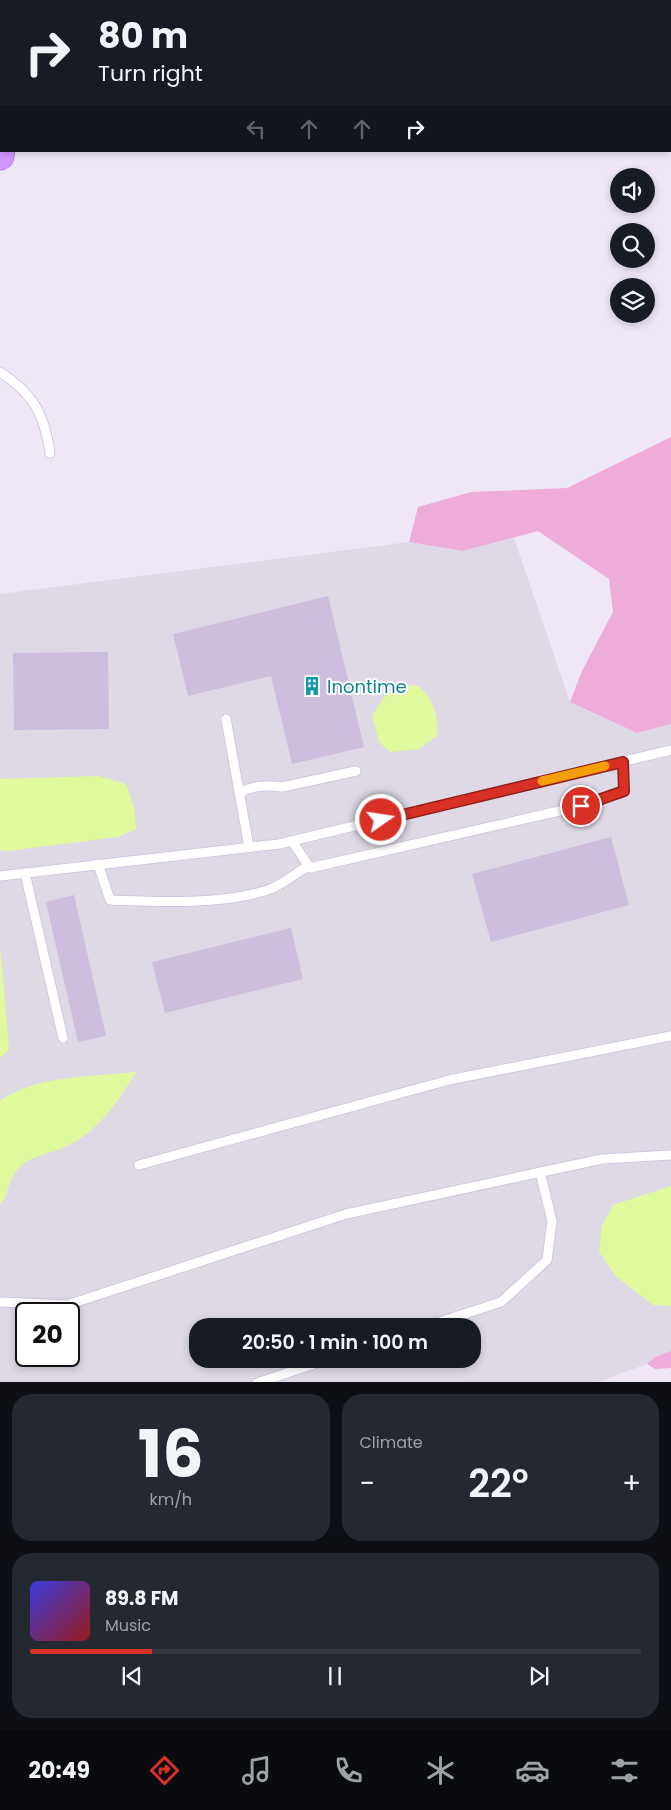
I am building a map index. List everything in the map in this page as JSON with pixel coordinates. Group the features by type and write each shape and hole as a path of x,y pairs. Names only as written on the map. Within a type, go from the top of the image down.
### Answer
{"lane":[{"path":"0,372 18,384 36,405 46,430 50,453"},
{"path":"226,719 249,847"},
{"path":"0,876 292,841 671,750"},
{"path":"292,841 310,868 581,806 624,791 623,762"},
{"path":"240,793 248,788 282,787 356,771"},
{"path":"98,864 110,900 136,901 213,900 269,890 308,866"},
{"path":"25,873 63,1038"},
{"path":"139,1165 449,1080 671,1036"},
{"path":"0,1302 67,1305 346,1214 602,1159 671,1155"},
{"path":"452,1318 501,1302 547,1260 552,1221 540,1172"},
{"path":"257,1382 301,1368"}],"shaded area":[{"path":"671,437 671,724 637,733 570,702 582,671 613,612 609,579 538,531 463,551 409,542 418,507 471,492 567,488"},
{"path":"514,538 570,702 637,733 671,724 671,1351 655,1357 647,1364 598,1382 0,1382 0,594 409,542 463,551"},
{"path":"416,685 427,695 434,708 437,736 419,749 390,752 379,742 372,716 389,693 399,688"},
{"path":"98,776 126,784 134,807 136,829 118,837 8,851 0,850 0,779"},
{"path":"0,945 9,1050 0,1058"},
{"path":"136,1072 114,1105 97,1125 77,1141 37,1156 22,1165 13,1176 0,1204 0,1101 14,1092 47,1082"},
{"path":"671,1186 671,1306 653,1305 617,1277 599,1252 602,1226 613,1205"},
{"path":"671,1351 671,1368 655,1369 647,1364 655,1357"}],"building":[{"name":"Inontime","path":"328,596 364,747 292,764 271,676 188,696 173,634"},
{"path":"108,652 109,729 14,730 13,653"},
{"path":"611,837 629,905 491,942 472,874"},
{"path":"74,895 106,1036 78,1042 46,902"},
{"path":"291,928 303,979 165,1013 152,962"}],"slow traffic":[{"path":"542,781 605,766"}],"place":[{"name":"Inontime","path":"312,686"}],"route":[{"path":"381,820 623,762 624,791 581,806"}]}
